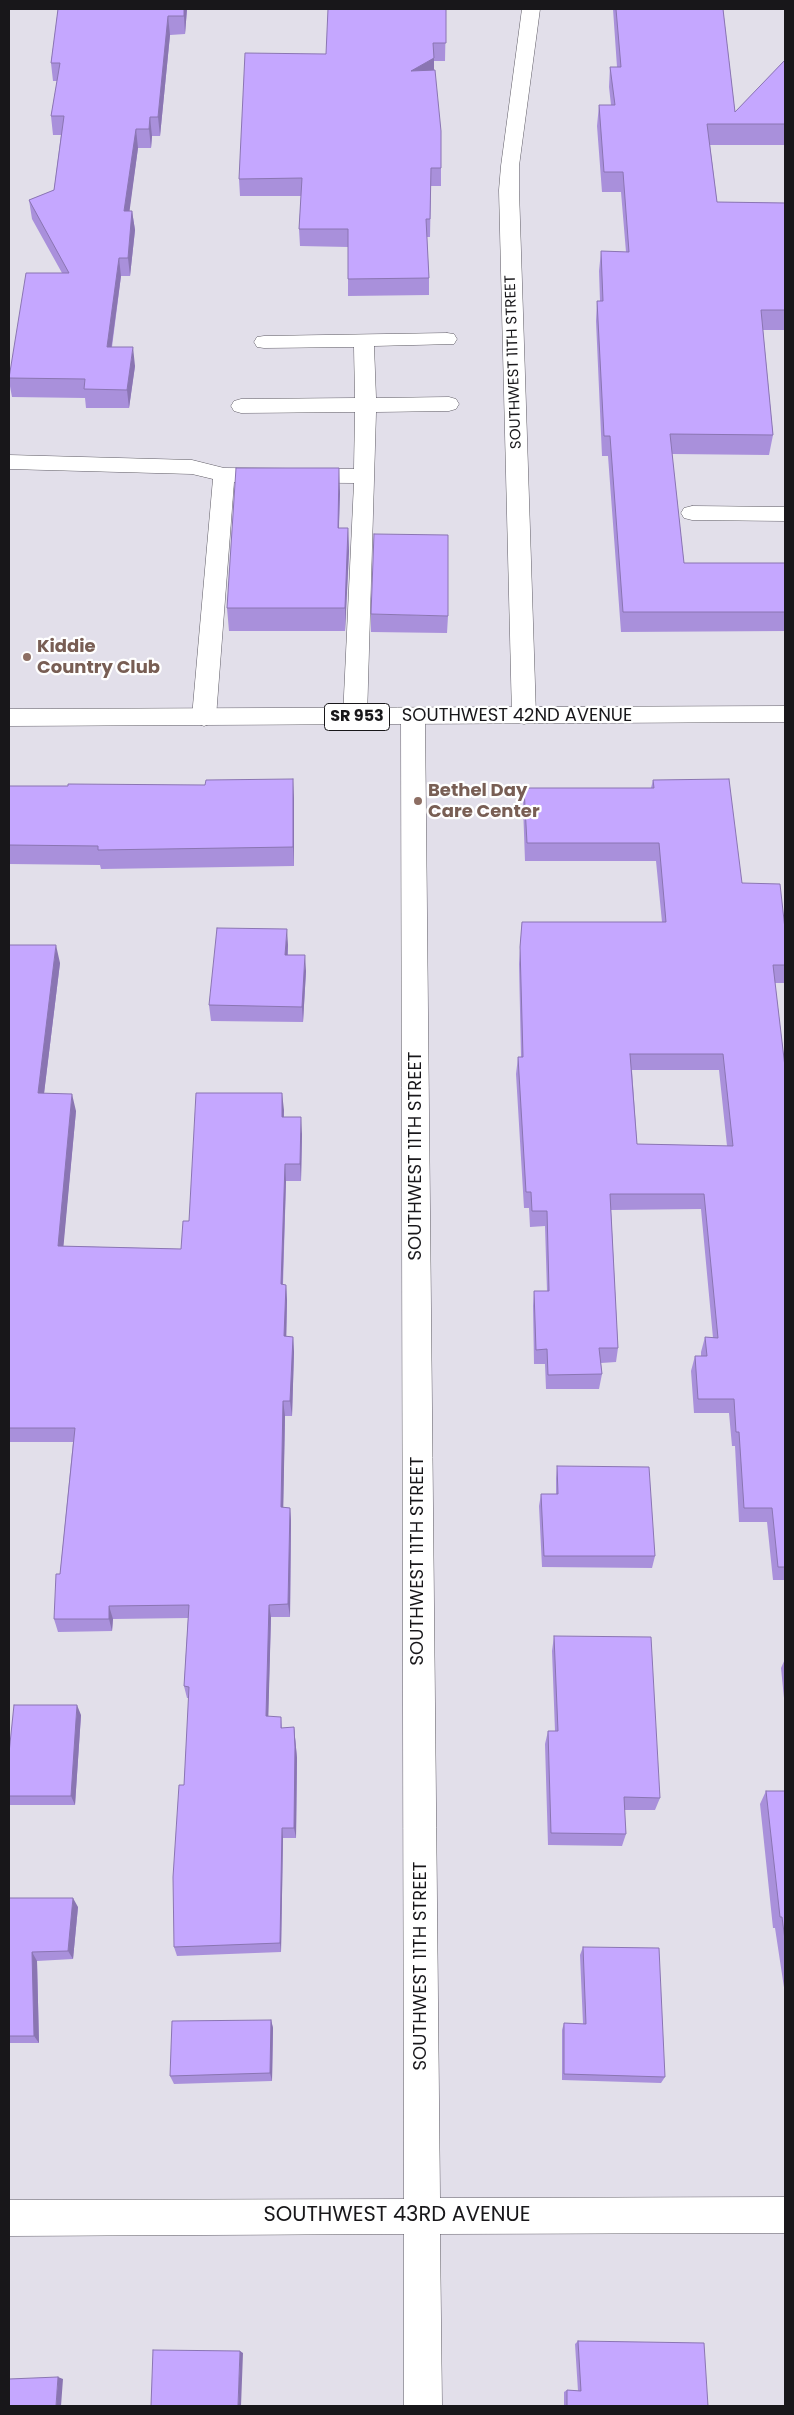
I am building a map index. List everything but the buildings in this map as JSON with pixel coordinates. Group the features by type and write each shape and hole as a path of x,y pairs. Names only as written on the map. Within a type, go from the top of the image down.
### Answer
{"street":[{"name":"SOUTHWEST 11TH STREET","path":"524,716 509,190 510,166 531,9"},
{"path":"264,342 447,339"},
{"path":"355,717 365,476 366,405 364,340"},
{"path":"241,406 449,404"},
{"path":"9,462 192,467 224,475 365,476"},
{"path":"204,717 224,475"},
{"path":"692,513 785,514"},
{"name":"SOUTHWEST 42ND AVENUE","path":"9,718 785,714"},
{"name":"SOUTHWEST 11TH STREET","path":"413,716 423,2406"},
{"name":"SOUTHWEST 43RD AVENUE","path":"9,2218 785,2216"}],"place":[{"name":"Kiddie Country Club","path":"27,657"},
{"name":"Bethel Day Care Center","path":"418,801"}]}
